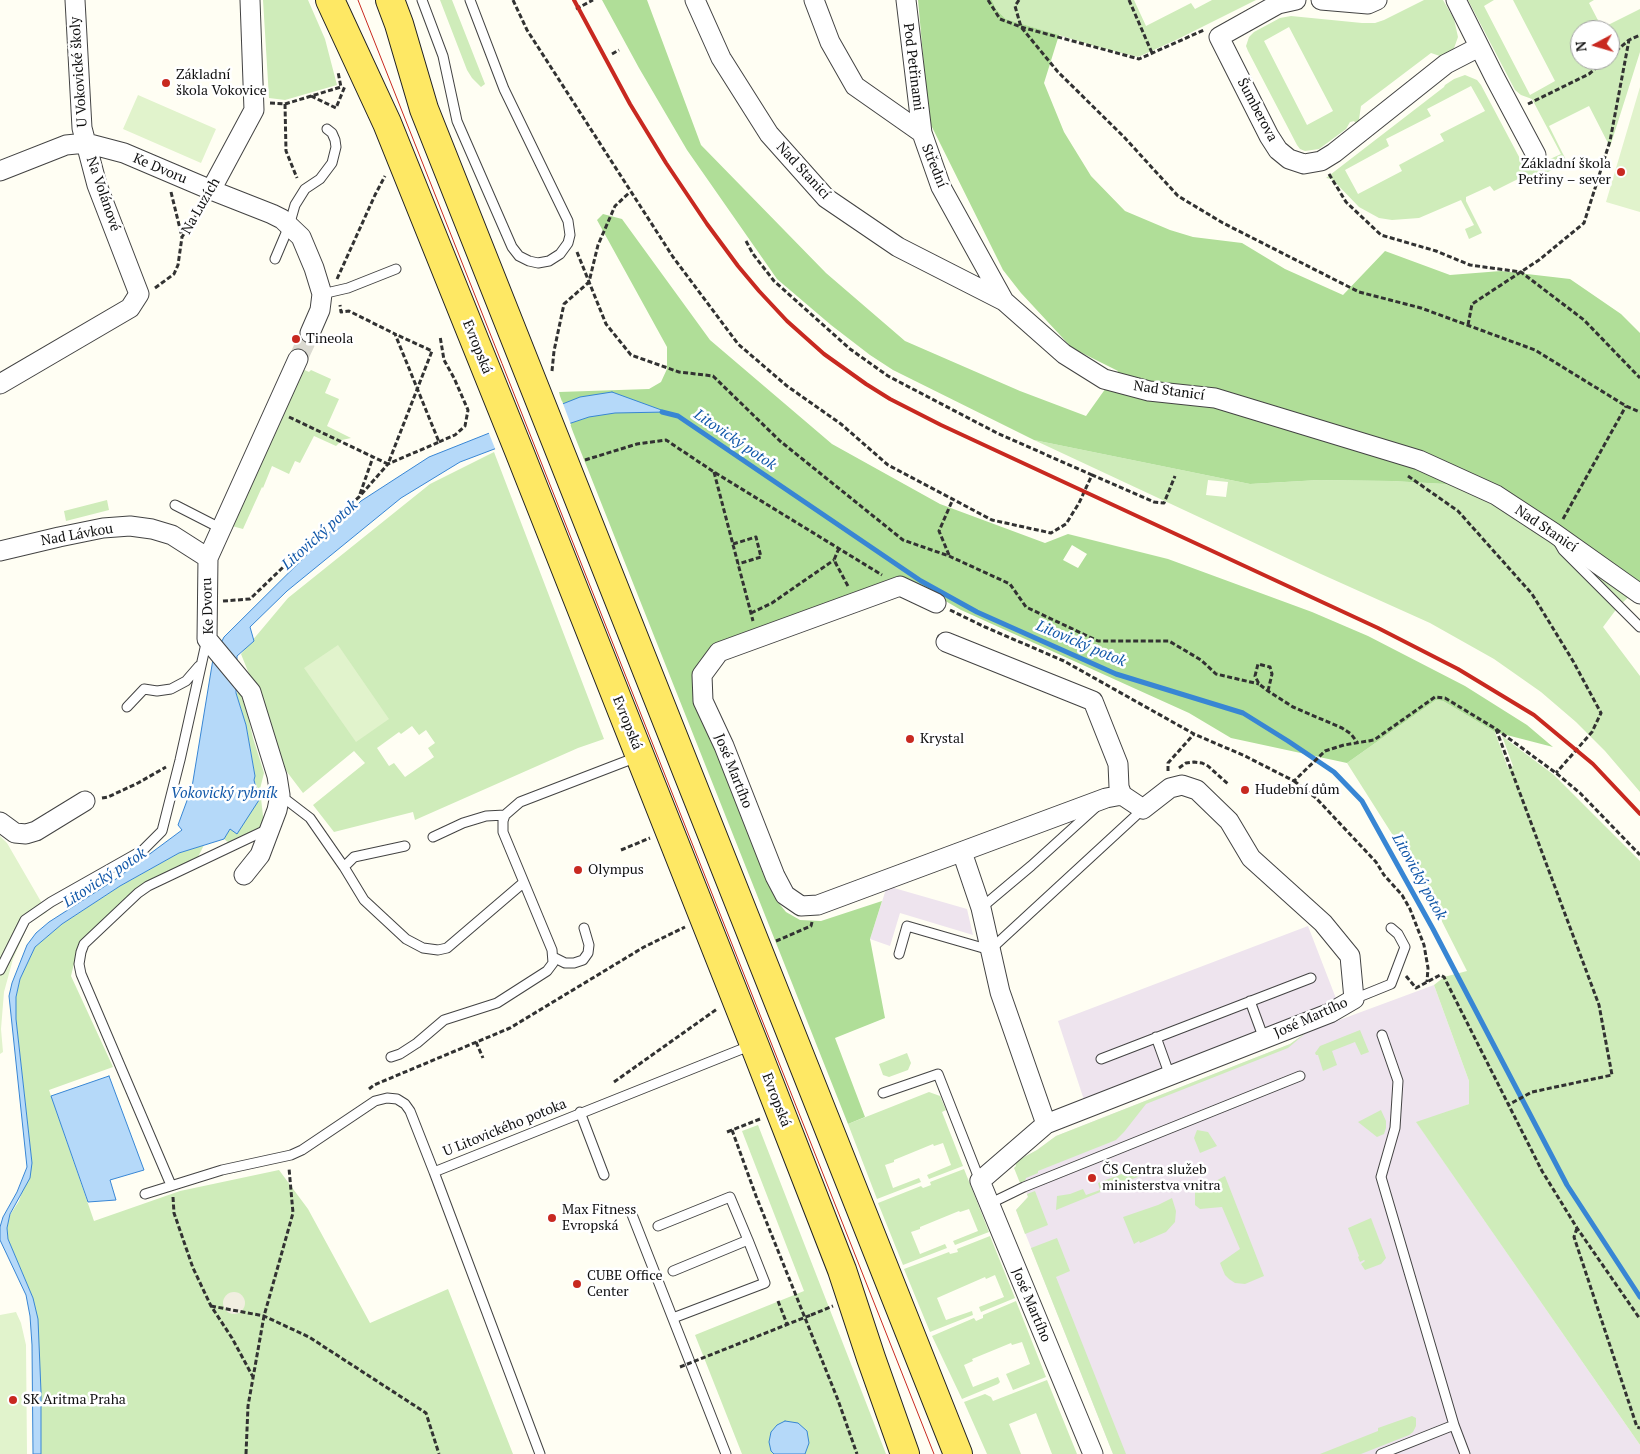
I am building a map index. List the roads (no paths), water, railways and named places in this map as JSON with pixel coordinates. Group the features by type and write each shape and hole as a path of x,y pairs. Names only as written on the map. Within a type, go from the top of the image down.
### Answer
{"main road":[{"name":"Evropská","path":"330,0 387,123 754,1044 842,1270 905,1454"},
{"path":"390,0 424,109 958,1454"}],"street":[{"name":"U Vokovické školy","path":"75,0 82,128 86,143"},
{"name":"Na Luzích","path":"212,190 254,110 250,0"},
{"name":"Nad Stanicí","path":"694,0 721,58 769,134 826,198 898,247 1004,301 1064,354 1104,379 1150,391 1215,398 1419,460 1496,495 1554,533 1640,594"},
{"name":"Střední","path":"814,0 830,42 855,86 922,133 941,187 1004,301"},
{"name":"Pod Petřinami","path":"906,0 922,133"},
{"name":"Šumberova","path":"1296,0 1278,4 1219,37 1278,150 1289,159 1304,164 1321,161 1334,153 1446,64 1479,47"},
{"path":"1321,0 1368,4 1376,0"},
{"path":"1456,0 1536,155"},
{"name":"Na Volánové","path":"0,171 66,145 86,143 98,185 140,294 130,308 0,384"},
{"name":"Ke Dvoru","path":"86,143 124,153 282,219 301,237 314,268 330,292"},
{"path":"310,332 330,292"},
{"name":"Ke Dvoru","path":"244,875 260,855 278,810 280,795 277,776 251,692 209,641 207,601 208,558 298,360"},
{"name":"Nad Lávkou","path":"0,551 103,528 130,526 152,529 172,535 208,558"},
{"name":"José Martího","path":"936,603 900,586 719,652 702,676 703,701 724,746 785,895 801,906 818,905 1114,796"},
{"path":"946,642 1093,701 1118,764 1119,788 1114,796 1143,809"},
{"name":"José Martího","path":"1093,1454 980,1181 1046,1124 1330,1013 1354,999 1350,956 1323,923 1251,858 1229,821 1197,790 1182,785 1170,788 1143,809"},
{"path":"0,822 15,833 31,833 85,801"},
{"path":"962,852 980,908 1000,992 1046,1124"}],"lane":[{"path":"422,0 443,56 457,121 512,247 519,256 528,261 538,263 549,261 560,254 568,243 570,235 568,221 504,89 470,0"},
{"path":"275,259 295,206 305,189 320,179 332,164 336,147 335,140 332,133 327,129"},
{"path":"330,292 348,288 396,268"},
{"path":"175,505 220,528"},
{"path":"1554,533 1563,550 1640,627"},
{"path":"0,970 25,920 51,902 143,850 162,831 182,754 201,664 209,641"},
{"path":"127,707 144,689 171,689 186,681 201,664"},
{"path":"391,1057 417,1044 444,1020 497,1003 547,971 553,963 552,950 503,832 505,815 520,802 640,756"},
{"path":"280,795 310,818 364,900 406,939 423,948 438,950 447,948 524,882"},
{"path":"980,908 1114,796"},
{"path":"899,954 908,926 990,950 1143,809"},
{"path":"433,837 463,823 486,816 505,815"},
{"path":"171,1185 81,974 79,964 81,952 84,944 138,893 148,886 271,827"},
{"path":"344,867 354,857 405,846"},
{"path":"553,957 565,963 583,960 588,952 589,945 584,928"},
{"path":"1354,999 1392,984 1405,947 1398,934 1391,928"},
{"path":"1101,1059 1310,978"},
{"path":"1250,1001 1264,1038"},
{"path":"1382,1035 1398,1081 1395,1128 1381,1177 1454,1425 1465,1454"},
{"path":"1156,1037 1170,1076"},
{"name":"U Litovického potoka","path":"145,1194 222,1170 291,1155 302,1150 376,1101 387,1098 397,1099 405,1104 410,1111 434,1172 754,1044"},
{"path":"883,1093 938,1074 980,1181"},
{"path":"989,1204 1024,1187 1300,1076"},
{"path":"580,1112 604,1176"},
{"path":"434,1172 540,1454"},
{"path":"658,1226 730,1197 765,1283 673,1318"},
{"path":"631,1212 726,1454"},
{"path":"673,1271 748,1240"},
{"path":"1381,1454 1454,1425"}],"water":[{"name":"Vokovický rybník","path":"612,392 667,412 615,413 589,417 460,462 401,498 287,591 250,627 254,641 237,656 236,693 246,725 255,776 254,780 259,800 237,834 230,829 224,839 179,853 120,886 62,924 35,947 20,979 16,997 16,1019 32,1163 30,1178 10,1214 7,1228 8,1239 33,1298 38,1319 41,1454 33,1454 30,1316 26,1295 0,1240 0,1227 3,1217 17,1192 27,1167 9,996 27,945 36,933 49,922 116,879 182,830 178,825 192,787 213,659 224,637 361,501 429,457 580,397"},
{"path":"109,1076 144,1170 110,1180 116,1200 88,1202 51,1096"},
{"path":"785,1421 798,1423 807,1431 809,1443 805,1454 774,1454 771,1451 769,1442 771,1432 777,1425"}],"waterway":[{"name":"Litovický potok","path":"662,412 678,416 921,581 977,612 1116,674 1243,713 1334,772 1362,801 1433,929 1567,1185 1640,1297"}],"tunnel":[{"path":"298,359 310,333"}],"tram line":[{"path":"358,0 934,1454"}],"railway":[{"path":"574,0 630,104 666,163 707,224 759,291 787,321 824,354 890,399 941,425 1378,628 1458,669 1534,715 1593,764 1640,814"}],"place":[{"name":"Základní škola Vokovice","path":"166,83"},
{"name":"Základní škola Petřiny – sever","path":"1621,172"},
{"name":"Tineola","path":"296,339"},
{"name":"Krystal","path":"910,739"},
{"name":"Hudební dům","path":"1245,790"},
{"name":"Olympus","path":"578,870"},
{"name":"ČS Centra služeb ministerstva vnitra","path":"1092,1178"},
{"name":"Max Fitness Evropská","path":"552,1218"},
{"name":"CUBE Office Center","path":"577,1284"},
{"name":"SK Aritma Praha","path":"13,1400"}]}
